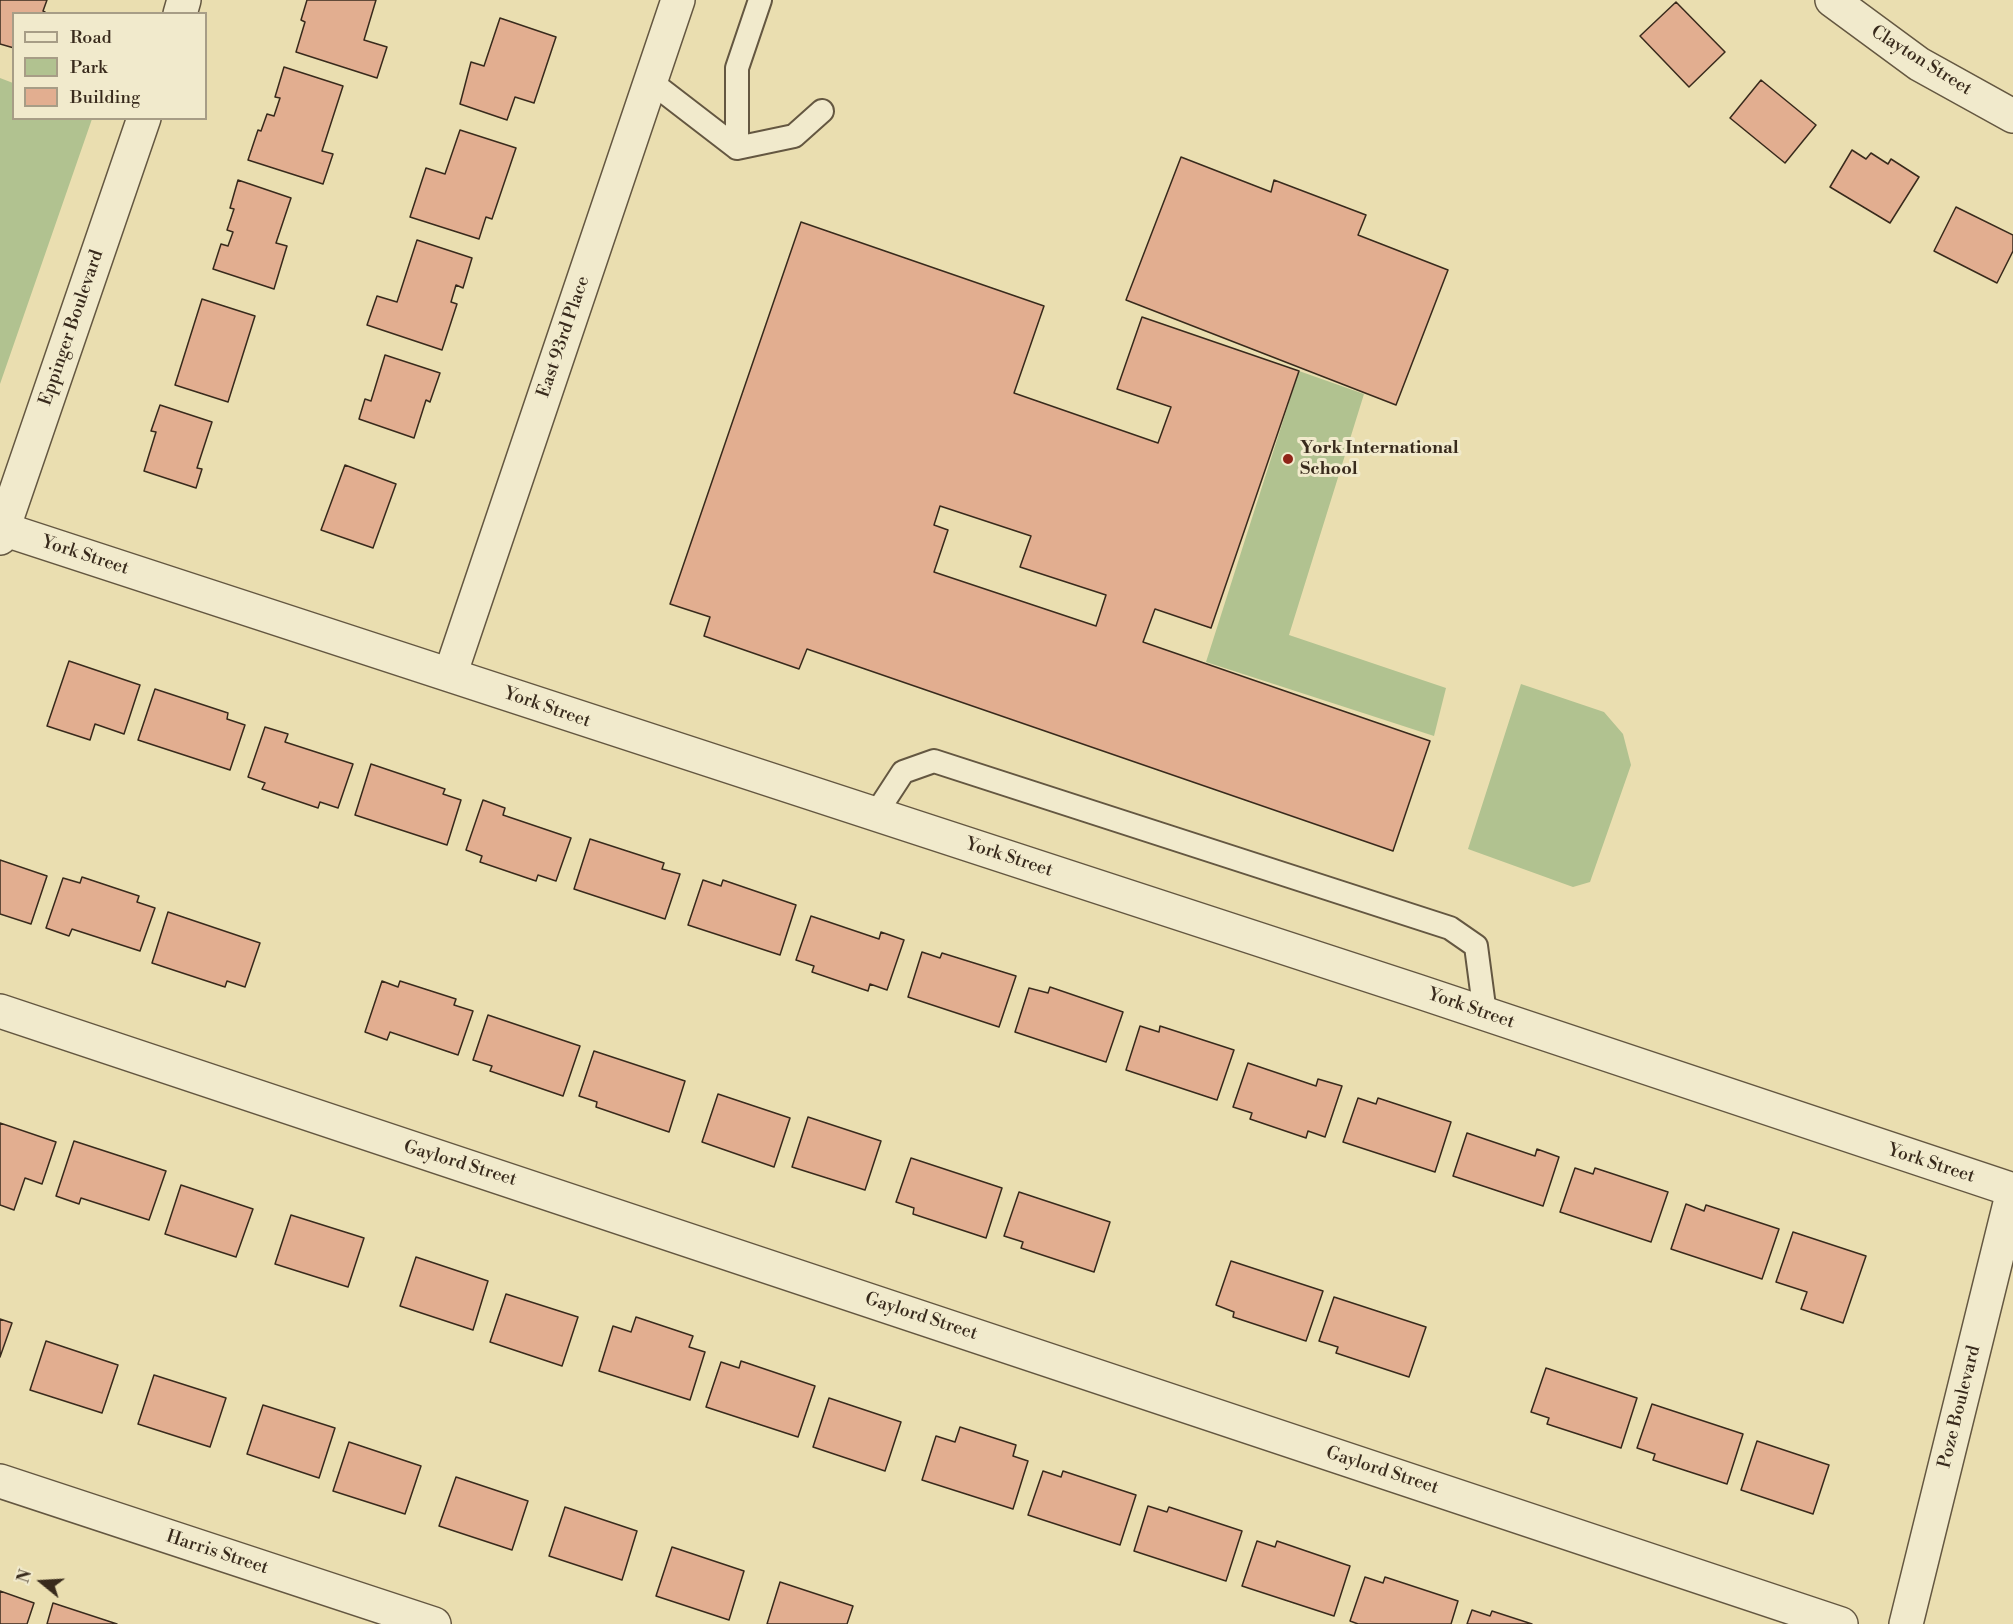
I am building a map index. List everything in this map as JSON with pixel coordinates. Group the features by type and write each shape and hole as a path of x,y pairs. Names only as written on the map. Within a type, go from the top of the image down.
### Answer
{"street":[{"name":"East 93rd Place","path":"450,675 678,0"},
{"name":"Clayton Street","path":"1832,0 1919,64 2013,116"},
{"name":"Eppinger Boulevard","path":"2,534 143,120"},
{"name":"York Street","path":"2,534 450,675 1485,1014 2013,1191"},
{"name":"Gaylord Street","path":"0,1011 1841,1624"},
{"name":"Poze Boulevard","path":"1906,1624 2013,1191"},
{"name":"Harris Street","path":"0,1481 434,1624"}],"lane":[{"path":"737,148 737,68 760,0"},
{"path":"650,81 737,148 794,136 822,111"},
{"path":"875,815 903,772 934,761 1450,928 1476,946 1485,1014"}],"green space":[{"path":"0,78 12,83 12,120 92,120 0,384"},
{"path":"1299,371 1364,394 1289,635 1446,688 1434,736 1206,662"},
{"path":"1521,684 1604,712 1623,734 1631,765 1590,882 1573,887 1468,849"}],"building":[{"path":"0,0 47,0 43,11 45,12 12,12 12,47 0,44"},
{"path":"307,0 376,0 364,40 387,47 377,78 296,52 305,22 301,20"},
{"path":"1676,2 1725,52 1689,87 1640,36"},
{"path":"500,18 556,37 534,103 515,97 507,120 460,104 471,62 484,66"},
{"path":"284,67 343,86 322,151 333,154 323,184 248,160 258,130 261,131 267,114 274,116 280,98 275,97"},
{"path":"1761,80 1816,125 1785,163 1730,118"},
{"path":"460,130 516,148 492,219 486,217 479,239 410,217 426,168 445,174"},
{"path":"1852,150 1866,159 1871,153 1888,164 1891,159 1919,177 1890,223 1830,187"},
{"path":"1181,157 1271,192 1274,180 1366,215 1358,235 1448,270 1396,405 1126,300"},
{"path":"238,180 291,198 276,243 287,246 274,289 213,269 221,244 228,246 233,232 227,230 234,209 230,208"},
{"path":"1956,207 2013,235 2013,251 1997,283 1934,251"},
{"path":"801,222 1044,306 1014,393 1158,443 1171,407 1117,389 1142,317 1299,371 1211,628 1155,609 1143,642 1430,741 1393,851 807,649 799,669 704,636 710,617 670,604","holes":["940,506 1031,536 1020,567 1106,595 1096,626 934,572 948,530 934,525"]},
{"path":"417,240 472,258 463,288 456,285 451,302 457,304 442,350 367,325 377,296 397,302"},
{"path":"202,299 255,316 228,402 175,385"},
{"path":"385,355 440,373 430,402 426,400 414,438 359,419 365,399 371,401"},
{"path":"160,405 212,422 197,468 202,469 196,488 144,471 156,432 151,431"},
{"path":"345,465 396,484 373,548 321,530"},
{"path":"69,661 140,685 124,734 95,724 90,740 47,726"},
{"path":"155,689 228,713 227,719 245,725 230,770 138,740"},
{"path":"265,727 288,734 285,742 353,764 338,808 320,802 318,808 262,789 265,783 248,777"},
{"path":"371,764 445,789 443,794 461,800 447,845 355,815"},
{"path":"483,800 505,808 503,815 571,838 556,881 538,875 536,881 480,862 482,856 466,850"},
{"path":"590,839 664,863 662,869 680,874 665,919 574,889"},
{"path":"0,860 47,876 31,924 0,914"},
{"path":"82,877 139,896 137,902 155,908 140,951 72,929 69,936 46,928 63,878 80,883"},
{"path":"703,880 721,886 723,880 796,905 780,955 688,925"},
{"path":"168,912 260,943 245,987 227,981 225,987 152,963"},
{"path":"811,916 879,939 881,932 904,940 887,990 870,984 868,991 812,972 814,966 796,960"},
{"path":"922,952 940,958 942,953 1016,976 999,1027 908,997"},
{"path":"382,981 398,987 400,981 456,999 454,1005 473,1011 458,1055 390,1032 387,1040 365,1032"},
{"path":"1050,987 1123,1012 1106,1062 1015,1032 1029,988 1048,993"},
{"path":"488,1015 580,1046 563,1096 490,1071 492,1066 473,1060"},
{"path":"1140,1026 1159,1032 1160,1026 1234,1050 1217,1100 1126,1070"},
{"path":"594,1051 685,1081 669,1132 596,1107 597,1102 579,1096"},
{"path":"1248,1063 1316,1086 1318,1079 1342,1086 1325,1137 1308,1131 1306,1138 1250,1119 1252,1113 1233,1107"},
{"path":"718,1094 790,1118 774,1167 702,1142"},
{"path":"1358,1098 1376,1104 1378,1098 1451,1122 1435,1172 1343,1142"},
{"path":"808,1117 881,1141 865,1190 792,1167"},
{"path":"0,1123 56,1142 42,1184 25,1178 14,1210 0,1205"},
{"path":"1467,1133 1535,1156 1537,1149 1559,1157 1543,1206 1453,1176"},
{"path":"74,1141 166,1171 149,1220 81,1198 79,1204 56,1196"},
{"path":"911,1158 1002,1188 986,1238 913,1214 914,1208 896,1202"},
{"path":"1575,1168 1593,1174 1595,1168 1668,1192 1651,1242 1560,1212"},
{"path":"181,1185 253,1209 236,1257 165,1234"},
{"path":"1019,1192 1110,1222 1094,1272 1021,1248 1023,1242 1004,1236"},
{"path":"1686,1204 1704,1211 1706,1205 1779,1229 1762,1279 1671,1249"},
{"path":"291,1215 364,1238 348,1287 275,1264"},
{"path":"1793,1232 1866,1256 1843,1323 1801,1309 1807,1292 1776,1282"},
{"path":"416,1257 488,1281 473,1330 400,1306"},
{"path":"1231,1261 1323,1291 1306,1341 1233,1317 1234,1312 1216,1305"},
{"path":"506,1294 578,1317 562,1366 490,1342"},
{"path":"1334,1297 1426,1327 1409,1377 1336,1353 1338,1347 1319,1341"},
{"path":"636,1317 693,1336 689,1347 705,1352 690,1400 599,1371 613,1326 631,1332"},
{"path":"0,1319 12,1323 0,1357"},
{"path":"46,1341 118,1365 102,1413 30,1390"},
{"path":"741,1361 815,1386 798,1437 706,1407 721,1362 739,1368"},
{"path":"1546,1368 1637,1398 1621,1448 1547,1424 1549,1418 1531,1412"},
{"path":"154,1375 226,1398 210,1447 138,1424"},
{"path":"829,1398 901,1422 885,1471 813,1447"},
{"path":"1652,1404 1743,1434 1727,1484 1653,1460 1655,1454 1637,1448"},
{"path":"263,1405 335,1428 319,1478 247,1454"},
{"path":"960,1427 1016,1445 1013,1456 1028,1461 1013,1509 922,1480 936,1436 955,1442"},
{"path":"1757,1441 1829,1465 1813,1514 1741,1490"},
{"path":"349,1442 421,1466 405,1514 333,1491"},
{"path":"1043,1471 1061,1477 1063,1471 1136,1495 1120,1545 1028,1515"},
{"path":"456,1477 528,1501 512,1550 439,1526"},
{"path":"1148,1506 1167,1512 1169,1507 1242,1531 1226,1581 1134,1551"},
{"path":"565,1507 637,1531 622,1580 549,1556"},
{"path":"1257,1541 1275,1547 1277,1541 1350,1566 1334,1616 1242,1586"},
{"path":"672,1547 744,1571 729,1620 656,1596"},
{"path":"1365,1577 1383,1583 1385,1577 1458,1601 1451,1624 1358,1624 1350,1621"},
{"path":"780,1582 853,1606 847,1624 767,1624"},
{"path":"0,1591 34,1603 27,1624 0,1624"},
{"path":"53,1603 117,1624 47,1624"},
{"path":"1472,1610 1490,1616 1492,1611 1532,1624 1467,1624"}],"place":[{"name":"York International School","path":"1288,459"}]}
